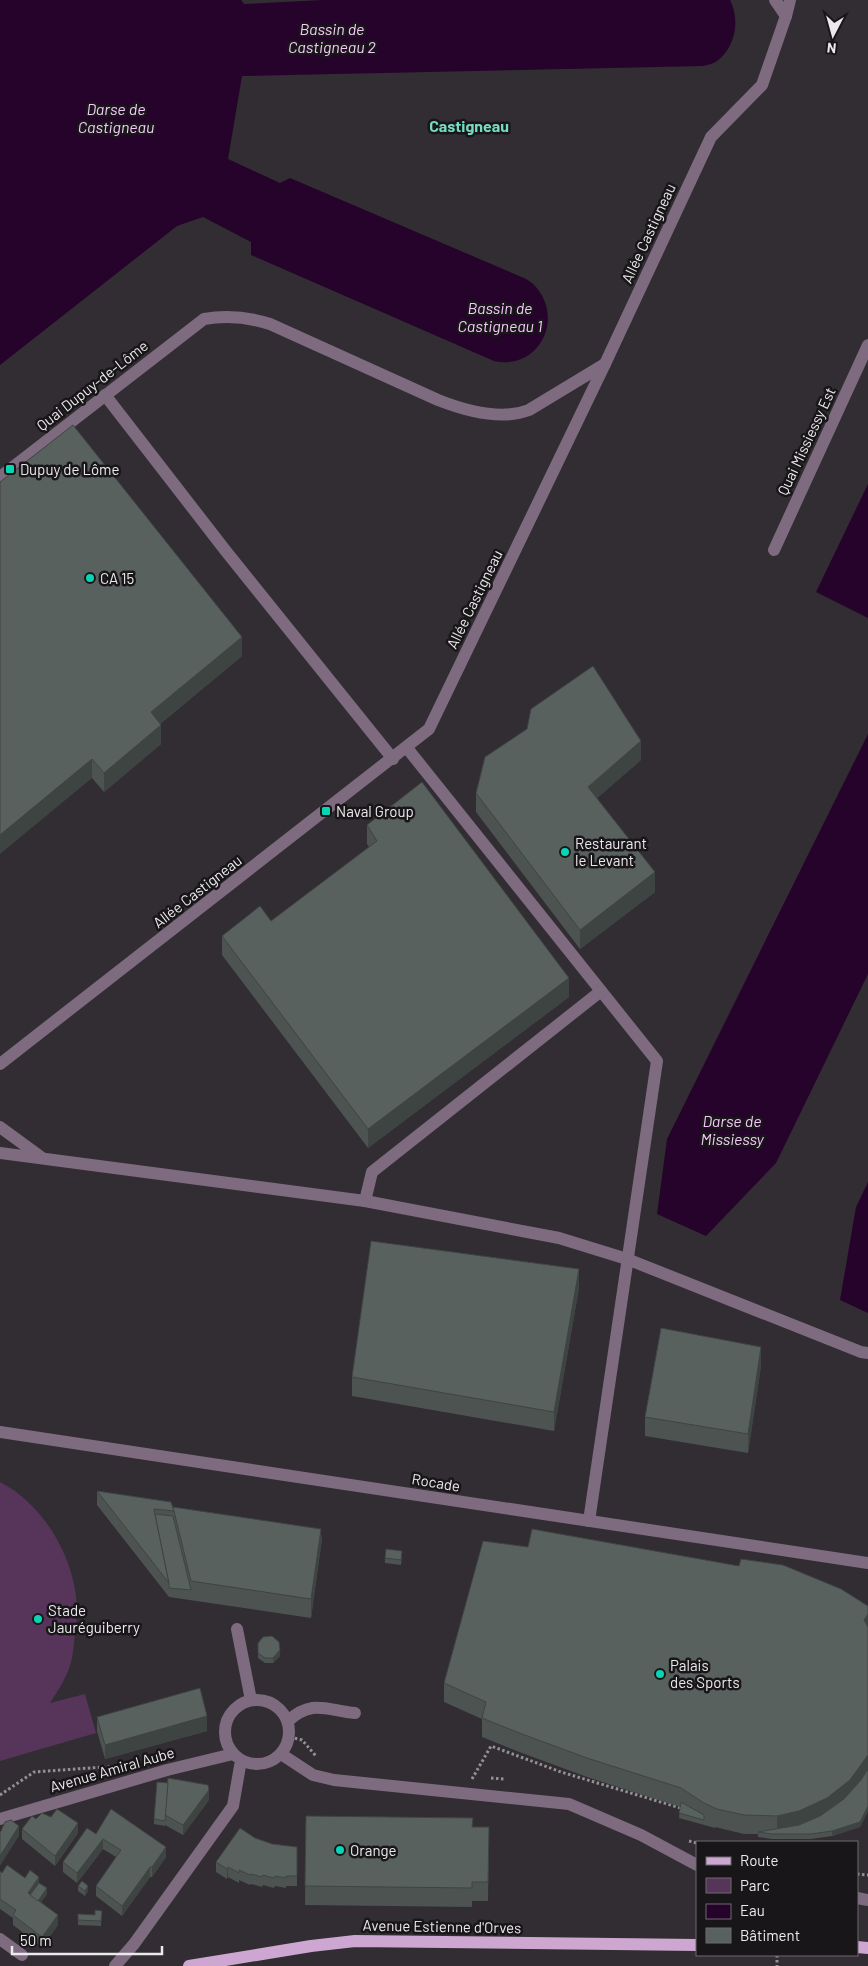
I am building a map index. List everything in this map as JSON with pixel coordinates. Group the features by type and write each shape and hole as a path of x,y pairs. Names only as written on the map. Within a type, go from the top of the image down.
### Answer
{"main road":[{"name":"Avenue Estienne d'Orves","path":"189,1966 311,1946 355,1941 696,1945"}],"street":[{"path":"776,0 786,16"},
{"name":"Allée Castigneau","path":"0,1064 429,729 605,364 711,137 762,85 790,0"},
{"name":"Quai Dupuy-de-Lôme","path":"0,477 204,319 236,317 254,319 270,324 438,400 456,407 487,413 518,414 529,410 605,364"},
{"name":"Quai Missiessy Est","path":"774,550 868,345"},
{"path":"105,395 225,550 393,759"},
{"path":"407,748 657,1061 589,1521"},
{"path":"365,1201 372,1172 601,991"},
{"path":"0,1128 43,1158"},
{"path":"0,1153 365,1201 559,1238 627,1259 868,1353"},
{"name":"Rocade","path":"0,1432 868,1563"},
{"path":"237,1629 251,1700"},
{"path":"115,1966 134,1944 233,1806 240,1766 238,1758 225,1739 225,1728 233,1710 251,1700 270,1702 284,1713 288,1722 290,1736 287,1746 273,1761 263,1764 253,1764 238,1758"},
{"path":"288,1722 297,1713 316,1707 355,1713"},
{"path":"281,1754 313,1774 334,1780 569,1804 641,1835 696,1864"},
{"name":"Avenue Amiral Aube","path":"0,1819 168,1770 238,1758"},
{"path":"0,1938 22,1955"}],"path":[{"path":"472,1780 491,1746 561,1772 689,1810"},
{"path":"0,1795 34,1772 126,1766"}],"green space":[{"name":"Stade Jauréguiberry","path":"0,1482 16,1492 31,1505 55,1536 65,1555 76,1593 77,1612 73,1655 62,1683 50,1703 85,1694 96,1733 0,1761"}],"water":[{"name":"Darse de Castigneau","path":"0,0 241,0 244,4 323,0 730,0 735,16 735,24 732,41 723,55 715,62 703,66 242,76 228,159 280,183 290,178 530,282 536,287 544,300 548,314 547,328 542,341 534,351 523,358 509,362 494,361 251,255 251,242 203,217 177,226 0,365"},
{"path":"868,484 868,618 816,592"},
{"name":"Darse de Missiessy","path":"868,734 868,974 776,1163 706,1236 657,1214 667,1139"},
{"path":"868,1182 868,1313 840,1300 856,1207"}],"building":[{"name":"CA 15","path":"73,425 242,637 151,712 161,725 104,773 92,759 0,835 0,482"},
{"name":"Restaurant le Levant","path":"593,666 641,741 588,787 655,872 580,930 476,793 485,757 527,729 531,709"},
{"path":"422,782 569,978 368,1129 222,936 260,906 271,921 377,841 367,825"},
{"path":"371,1241 579,1269 554,1412 352,1377"},
{"path":"661,1328 761,1347 748,1434 645,1417"},
{"path":"97,1491 171,1502 174,1511 154,1509 169,1583"},
{"path":"173,1507 321,1529 311,1599 191,1581"},
{"path":"155,1514 173,1516 191,1590 169,1588"},
{"name":"Palais des Sports","path":"532,1529 739,1566 741,1559 783,1565 841,1589 868,1606 868,1614 864,1620 868,1627 868,1755 850,1780 827,1798 799,1811 777,1816 744,1815 717,1809 681,1788 587,1758 482,1718 486,1702 444,1683 483,1541 528,1547"},
{"path":"386,1549 402,1551 401,1560 385,1558"},
{"path":"272,1636 279,1642 280,1650 273,1658 265,1658 258,1653 258,1643 263,1637"},
{"path":"200,1688 207,1716 105,1745 97,1717"},
{"path":"868,1769 868,1806 860,1822 832,1831 811,1834 758,1832 799,1825 820,1816 844,1799"},
{"path":"168,1778 208,1785 209,1790 183,1825 165,1815"},
{"path":"157,1782 168,1783 165,1821 154,1819"},
{"path":"681,1802 704,1815 704,1820 679,1813"},
{"path":"57,1809 78,1823 55,1856 22,1829 32,1816 36,1819 42,1813 51,1817"},
{"path":"111,1809 166,1847 122,1906 96,1886 121,1850 103,1839 77,1873 63,1862 87,1828 96,1834"},
{"path":"306,1816 473,1818 472,1827 489,1827 488,1882 472,1882 472,1888 305,1886"},
{"path":"11,1820 19,1826 0,1856 0,1833 5,1822"},
{"path":"240,1828 255,1838 272,1844 297,1847 297,1876 286,1876 286,1878 275,1876 274,1878 263,1875 262,1877 250,1875 239,1870 239,1873 228,1867 227,1869 216,1862"},
{"path":"7,1865 25,1878 30,1870 39,1877 28,1893 58,1915 42,1937 13,1915 16,1910 0,1899 0,1871 2,1873"},
{"path":"82,1881 88,1886 85,1891 78,1886"},
{"path":"39,1883 47,1888 38,1901 30,1895"},
{"path":"95,1910 102,1911 101,1921 78,1920 78,1914 95,1915"}],"place":[{"name":"Dupuy de Lôme","path":"10,469"},
{"name":"CA 15","path":"90,578"},
{"name":"Naval Group","path":"326,811"},
{"name":"Restaurant le Levant","path":"565,852"},
{"name":"Stade Jauréguiberry","path":"38,1619"},
{"name":"Palais des Sports","path":"660,1674"},
{"name":"Orange","path":"340,1850"}],"district":[{"name":"Castigneau","path":"469,125"}],"water label":[{"name":"Bassin de Castigneau 2","path":"332,37"},
{"name":"Bassin de Castigneau 1","path":"500,316"}]}
